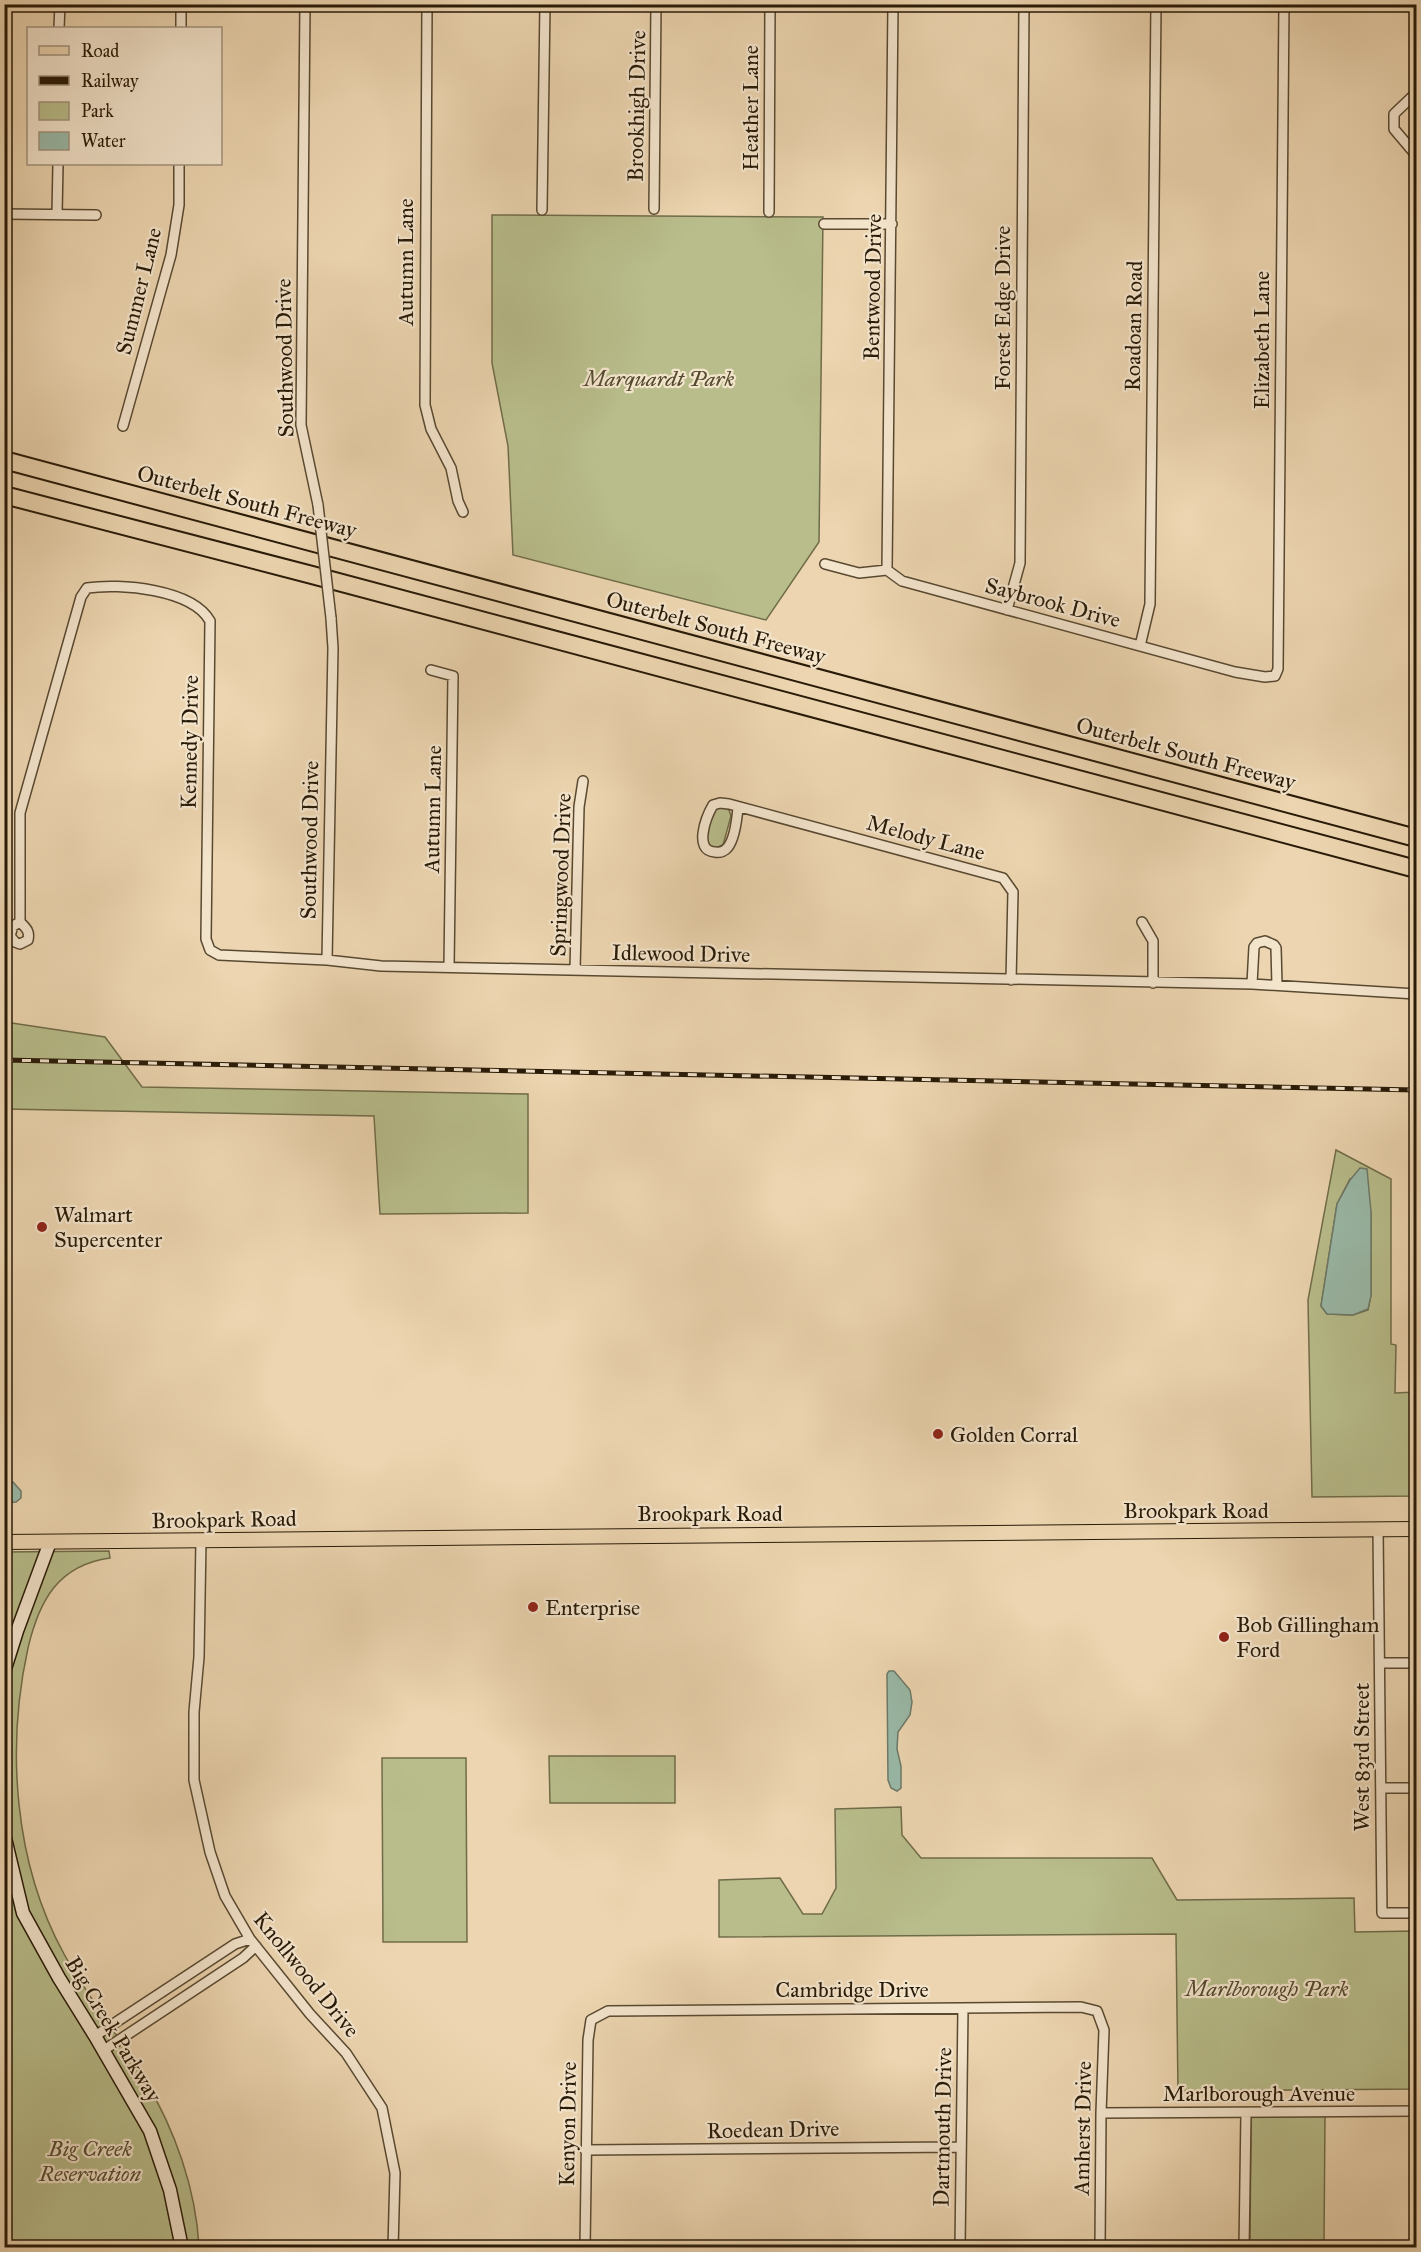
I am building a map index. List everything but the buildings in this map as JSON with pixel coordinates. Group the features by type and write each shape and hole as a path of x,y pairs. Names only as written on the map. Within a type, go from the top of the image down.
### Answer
{"highway":[{"name":"Outerbelt South Freeway","path":"4,460 1416,838"},
{"path":"4,495 1416,869"}],"main road":[{"name":"Brookpark Road","path":"4,1542 1416,1529"}],"street":[{"path":"59,27 60,4"},
{"path":"181,4 181,27"},
{"name":"Southwood Drive","path":"305,4 301,425 318,505 333,648 327,960"},
{"name":"Autumn Lane","path":"427,4 425,405 431,429 451,468 458,501 463,512"},
{"path":"542,210 545,4"},
{"name":"Brookhigh Drive","path":"654,208 656,4"},
{"name":"Heather Lane","path":"769,212 770,4"},
{"name":"Bentwood Drive","path":"887,570 893,4"},
{"name":"Forest Edge Drive","path":"1007,610 1020,563 1024,4"},
{"name":"Roadoan Road","path":"1140,646 1150,604 1156,4"},
{"name":"Elizabeth Lane","path":"1275,676 1278,669 1284,4"},
{"path":"1416,93 1394,114 1394,129 1416,155"},
{"path":"57,214 58,165"},
{"name":"Summer Lane","path":"123,426 171,255 178,204 179,165"},
{"path":"4,214 96,215"},
{"path":"824,224 892,224"},
{"path":"825,564 859,573 887,570"},
{"name":"Saybrook Drive","path":"887,570 902,581 1007,610 1235,672 1265,677 1275,676"},
{"name":"Kennedy Drive","path":"20,922 20,813 81,597 87,588 135,586 189,603 204,610 210,621 206,939 210,950"},
{"name":"Autumn Lane","path":"431,670 453,676 449,967"},
{"name":"Springwood Drive","path":"575,970 579,807 583,781"},
{"name":"Melody Lane","path":"738,807 729,846 723,852 713,853 706,849 703,836 713,806 720,803 738,807 1003,879 1012,892 1011,980"},
{"path":"1142,922 1153,941 1153,983"},
{"path":"1252,984 1254,947 1257,943 1265,941 1276,948 1277,985"},
{"name":"Idlewood Drive","path":"210,950 226,957 327,960 381,966 1252,984 1416,994"},
{"name":"West 83rd Street","path":"1378,1529 1382,1913 1416,1913"},
{"name":"Knollwood Drive","path":"201,1540 194,1712 194,1780 216,1872 225,1896 253,1942 310,2014 346,2053 382,2108 395,2173 393,2247"},
{"path":"4,1672 50,1542"},
{"path":"1381,1663 1416,1663"},
{"path":"1381,1788 1416,1788"},
{"name":"Big Creek Parkway","path":"4,1834 23,1913 150,2131 170,2190 182,2247"},
{"path":"95,2036 235,1944 253,1942"},
{"path":"104,2050 243,1958 253,1942"},
{"path":"197,1969 206,1982"},
{"path":"150,2000 160,2013"},
{"name":"Cambridge Drive","path":"608,2011 1081,2007 1097,2011"},
{"name":"Dartmouth Drive","path":"960,2247 963,2008"},
{"name":"Kenyon Drive","path":"585,2247 588,2040 591,2020 608,2011"},
{"name":"Amherst Drive","path":"1097,2011 1104,2030 1100,2247"},
{"name":"Marlborough Avenue","path":"1101,2113 1416,2111"},
{"path":"1244,2247 1246,2113"},
{"name":"Roedean Drive","path":"585,2150 961,2147"}],"green space":[{"name":"Marquardt Park","path":"492,215 823,217 819,542 766,620 513,555 508,446 492,363"},
{"path":"720,806 729,810 731,816 723,845 717,848 708,846 707,830 712,813"},
{"path":"5,1022 105,1037 142,1087 528,1094 528,1213 380,1214 374,1116 5,1109"},
{"path":"1336,1150 1391,1179 1391,1344 1396,1345 1395,1393 1416,1392 1416,1496 1312,1497 1308,1300","holes":["1350,1179 1371,1212 1371,1295 1368,1310 1353,1315 1327,1314 1321,1306 1337,1204"]},
{"name":"Big Creek Reservation","path":"109,1551 110,1558 77,1568 64,1577 45,1601 38,1615 28,1648 17,1725 19,1804 34,1882 47,1919 73,1970 145,2080 166,2119 189,2182 199,2247 5,2247 5,1552"},
{"path":"549,1756 675,1756 675,1803 550,1803"},
{"path":"382,1758 466,1758 467,1942 383,1942"},
{"name":"Marlborough Park","path":"901,1807 902,1835 921,1858 1152,1858 1177,1900 1354,1898 1355,1932 1416,1931 1416,2089 1178,2091 1176,1934 719,1937 719,1880 780,1878 803,1914 822,1914 836,1888 835,1809"},
{"path":"1325,2116 1324,2243 1250,2243 1251,2117"}],"water":[{"path":"1360,1168 1367,1169 1371,1212 1371,1296 1368,1309 1353,1315 1327,1314 1321,1306 1337,1204 1350,1180"},
{"path":"13,1482 21,1491 21,1498 16,1502 5,1503 5,1483"},
{"path":"889,1671 894,1671 910,1690 912,1702 910,1715 898,1732 897,1749 901,1766 901,1788 897,1791 891,1788 888,1780 887,1674"}],"railway":[{"path":"4,1060 1416,1090"}],"place":[{"name":"Walmart Supercenter","path":"42,1227"},
{"name":"Golden Corral","path":"938,1434"},
{"name":"Enterprise","path":"533,1607"},
{"name":"Bob Gillingham Ford","path":"1224,1637"}]}
